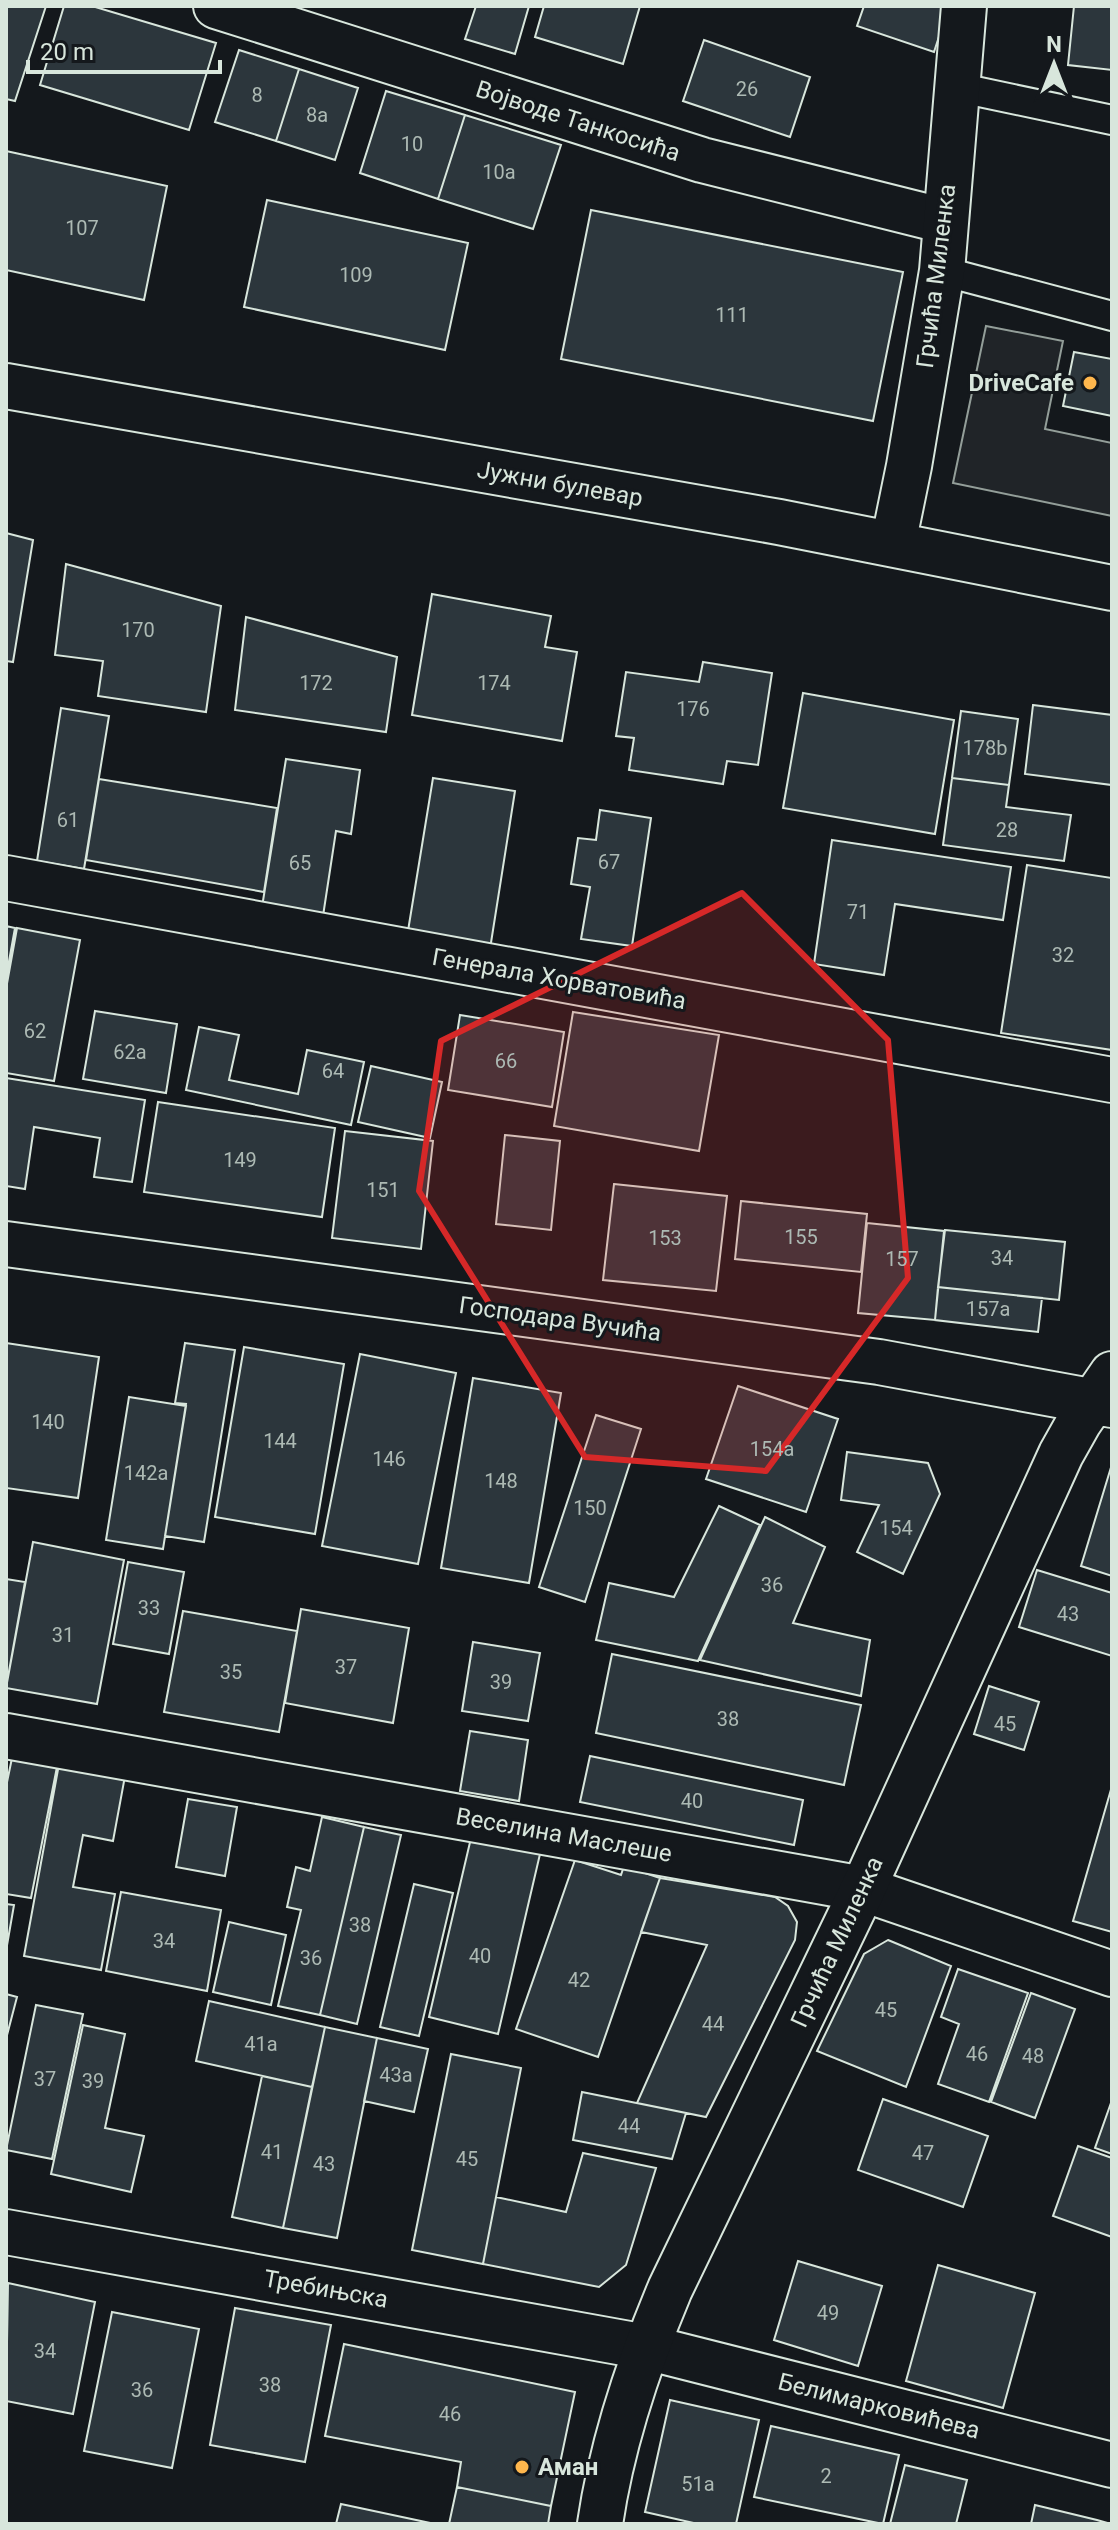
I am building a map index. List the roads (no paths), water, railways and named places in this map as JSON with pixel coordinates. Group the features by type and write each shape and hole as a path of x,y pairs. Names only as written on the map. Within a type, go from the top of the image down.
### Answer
{"street":[{"name":"Војводе Танкосића","path":"216,6 702,160 945,221"},
{"name":"Грчића Миленка","path":"893,544 942,271 964,6"},
{"name":"Јужни булевар","path":"6,386 779,522 1112,588"},
{"name":"Генерала Хорватовића","path":"6,878 1112,1080"},
{"name":"Господара Вучића","path":"6,1244 1106,1393"},
{"name":"Грчића Миленка","path":"600,2524 620,2428 646,2347 670,2289 863,1889 1035,1507 1061,1454 1106,1393"},
{"name":"Веселина Маслеше","path":"6,1736 863,1889 1112,1974"},
{"name":"Требињска","path":"6,2232 646,2347"},
{"name":"Белимарковићева","path":"646,2347 1112,2465"}],"lane":[{"path":"956,87 1112,120"},
{"path":"942,271 1112,316"}],"place":[{"name":"DriveCafe","path":"1090,383"},
{"name":"Аман","path":"522,2467"}]}
